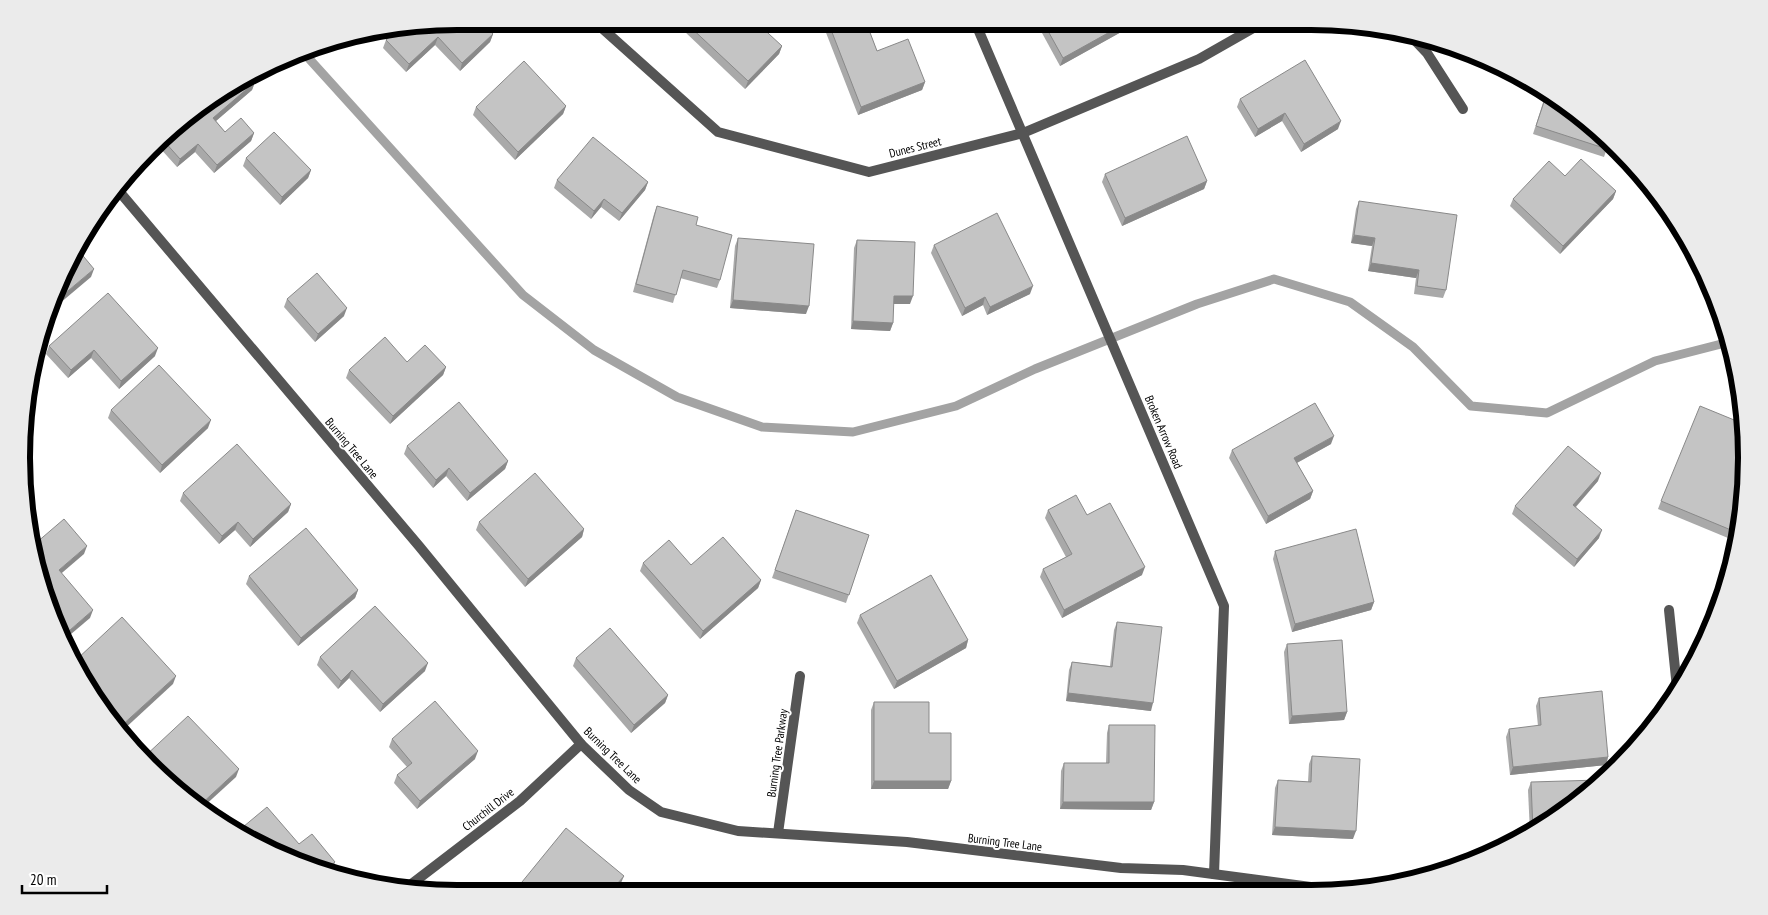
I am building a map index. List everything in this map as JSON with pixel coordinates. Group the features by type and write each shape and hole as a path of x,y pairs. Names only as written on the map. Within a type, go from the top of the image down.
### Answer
{"street":[{"name":"Dunes Street","path":"604,30 718,132 869,172 1023,133 1198,59 1250,30"},
{"name":"Broken Arrow Road","path":"978,30 1224,606 1214,874"},
{"path":"1419,44 1427,53 1464,109"},
{"name":"Burning Tree Lane","path":"121,194 419,546 581,744 629,790 661,812 738,831 907,842 1122,868 1182,870 1296,885"},
{"path":"1669,610 1676,679"},
{"name":"Burning Tree Parkway","path":"778,833 800,676"},
{"name":"Churchill Drive","path":"414,882 520,801 581,744"}],"building":[{"path":"489,30 493,34 462,63 438,37 409,64 386,40 391,36 430,31"},
{"path":"693,30 765,30 782,46 748,81"},
{"path":"831,30 869,30 877,51 908,39 925,82 861,107"},
{"path":"1047,30 1113,30 1063,58"},
{"path":"1305,60 1341,121 1304,144 1285,113 1258,129 1240,99"},
{"path":"524,61 566,106 518,152 476,107"},
{"path":"254,81 213,118 225,132 241,118 254,133 217,165 198,144 180,159 167,144 197,118"},
{"path":"1545,100 1571,118 1606,149 1536,126"},
{"path":"274,132 311,170 282,197 246,158"},
{"path":"1187,136 1207,181 1125,218 1105,174"},
{"path":"593,137 648,182 622,213 604,199 594,211 557,180"},
{"path":"1581,159 1616,191 1563,246 1513,199 1549,161 1565,176"},
{"path":"1359,201 1457,215 1446,290 1417,286 1419,270 1371,263 1375,238 1354,235"},
{"path":"657,206 698,217 696,225 732,235 720,280 683,270 676,295 636,284"},
{"path":"997,213 1033,286 990,307 985,297 965,308 934,245"},
{"path":"738,238 814,244 809,306 733,300"},
{"path":"857,240 915,242 913,296 894,296 893,323 853,321"},
{"path":"82,254 94,269 62,296"},
{"path":"317,273 347,308 318,334 287,299"},
{"path":"108,293 158,348 121,381 94,350 71,370 49,346"},
{"path":"385,337 407,362 425,345 446,367 393,416 349,370"},
{"path":"159,365 211,420 162,465 111,410"},
{"path":"459,402 508,461 470,493 449,468 436,480 407,446"},
{"path":"1315,403 1334,436 1294,458 1313,491 1268,516 1232,450"},
{"path":"1700,406 1736,421 1737,485 1731,530 1661,501"},
{"path":"237,444 291,504 253,539 238,522 222,536 183,493"},
{"path":"1568,446 1601,473 1573,505 1602,530 1577,559 1515,506"},
{"path":"535,473 584,529 528,579 479,522"},
{"path":"1076,495 1087,515 1110,503 1145,567 1064,610 1043,569 1072,554 1048,510"},
{"path":"796,510 869,535 849,595 775,570"},
{"path":"64,519 87,546 59,570 93,610 68,632 53,595 38,541"},
{"path":"306,528 358,590 301,638 249,576"},
{"path":"1356,529 1374,602 1295,624 1275,551"},
{"path":"723,537 761,580 703,631 643,563 669,540 691,565"},
{"path":"931,575 968,640 897,681 860,615"},
{"path":"375,606 428,663 383,704 352,670 341,681 320,657"},
{"path":"122,617 176,676 123,724 102,695 79,657"},
{"path":"1117,622 1162,627 1153,703 1068,693 1072,662 1112,667"},
{"path":"610,628 668,695 634,725 576,658"},
{"path":"1342,640 1347,712 1292,716 1287,644"},
{"path":"1602,691 1608,757 1513,767 1509,729 1541,725 1539,698"},
{"path":"435,701 478,751 420,801 397,775 412,763 392,739"},
{"path":"874,702 929,702 929,733 951,733 951,781 874,781"},
{"path":"188,716 239,769 204,802 149,753"},
{"path":"1109,725 1155,725 1154,802 1063,802 1064,763 1109,763"},
{"path":"1312,756 1360,759 1356,831 1275,827 1278,780 1311,782"},
{"path":"1591,780 1571,797 1533,823 1531,782"},
{"path":"267,807 299,844 312,834 335,862 331,865 320,862 268,841 243,827"},
{"path":"566,828 624,876 616,885 520,885"}],"waterway":[{"path":"308,58 523,295 594,350 677,397 762,427 853,432 956,406 1035,369 1197,304 1274,279 1350,302 1413,347 1471,406 1547,413 1655,361 1722,344"}]}
